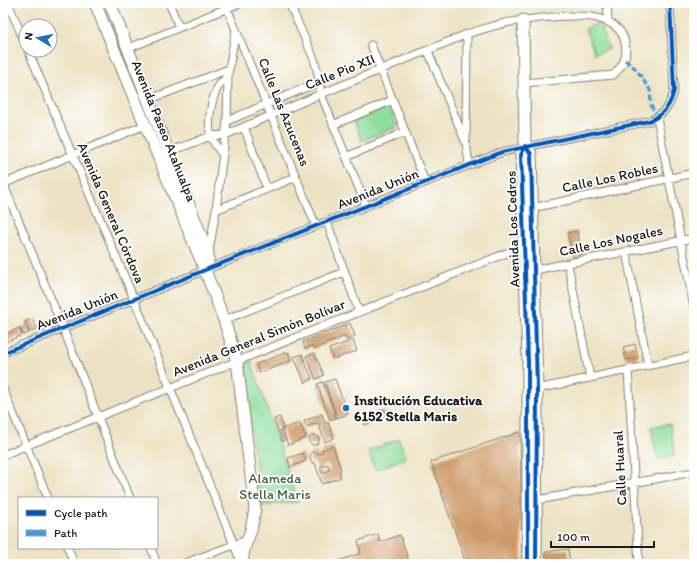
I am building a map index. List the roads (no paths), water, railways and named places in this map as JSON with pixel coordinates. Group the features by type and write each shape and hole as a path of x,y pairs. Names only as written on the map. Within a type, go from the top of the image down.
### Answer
{"street":[{"path":"8,3 18,26"},
{"name":"Avenida Paseo Atahualpa","path":"95,3 205,270 224,320 237,361 255,509 243,554 242,564"},
{"name":"Avenida Paseo Atahualpa","path":"110,3 129,48 208,253"},
{"path":"169,3 179,27"},
{"path":"129,48 226,6 240,3"},
{"path":"289,3 314,59 321,94 366,206"},
{"path":"524,83 613,76 620,69 625,60 626,50 624,38 618,29 608,22 607,3"},
{"path":"670,3 674,90 670,104 657,118 693,295 694,307"},
{"name":"Calle Las Azucenas","path":"226,6 316,226"},
{"name":"Calle Pio XII","path":"169,152 211,136 225,135 467,34 488,27 522,20 572,17 595,18 608,22"},
{"name":"Avenida Los Cedros","path":"522,20 525,146 521,155 528,361 528,564"},
{"path":"205,270 216,210 227,121 228,72 236,29"},
{"path":"467,34 466,143 469,164"},
{"path":"371,45 425,182"},
{"path":"428,51 466,143"},
{"name":"Avenida General Córdova","path":"31,58 134,299 242,564"},
{"path":"148,100 228,72"},
{"path":"223,155 215,145 211,136 210,114 218,87 228,72"},
{"name":"Calle Pio XII","path":"227,121 319,82"},
{"path":"333,125 393,100"},
{"name":"Avenida Unión","path":"3,353 205,270 502,152 649,121 657,118"},
{"path":"130,497 63,328 3,184 145,125"},
{"path":"244,127 267,189"},
{"path":"346,157 405,132"},
{"name":"Avenida Los Cedros","path":"525,146 531,154 537,389 536,564"},
{"name":"Calle Los Robles","path":"532,208 694,173"},
{"path":"216,210 296,177"},
{"path":"327,222 359,312"},
{"name":"Calle Los Nogales","path":"534,270 694,238"},
{"name":"Avenida General Simón Bolívar","path":"3,455 524,246"},
{"path":"626,252 648,365"},
{"path":"568,264 590,378"},
{"path":"224,320 344,272"},
{"path":"537,389 694,356"},
{"name":"Calle Huaral","path":"628,370 639,564"},
{"path":"3,389 48,497"},
{"path":"537,500 694,472"},
{"path":"183,564 247,540"},
{"path":"68,549 74,564"},
{"path":"151,549 157,564"}],"place":[{"name":"Institución Educativa 6152 Stella Maris","path":"346,408"}],"park label":[{"name":"Alameda Stella Maris","path":"275,486"}]}
